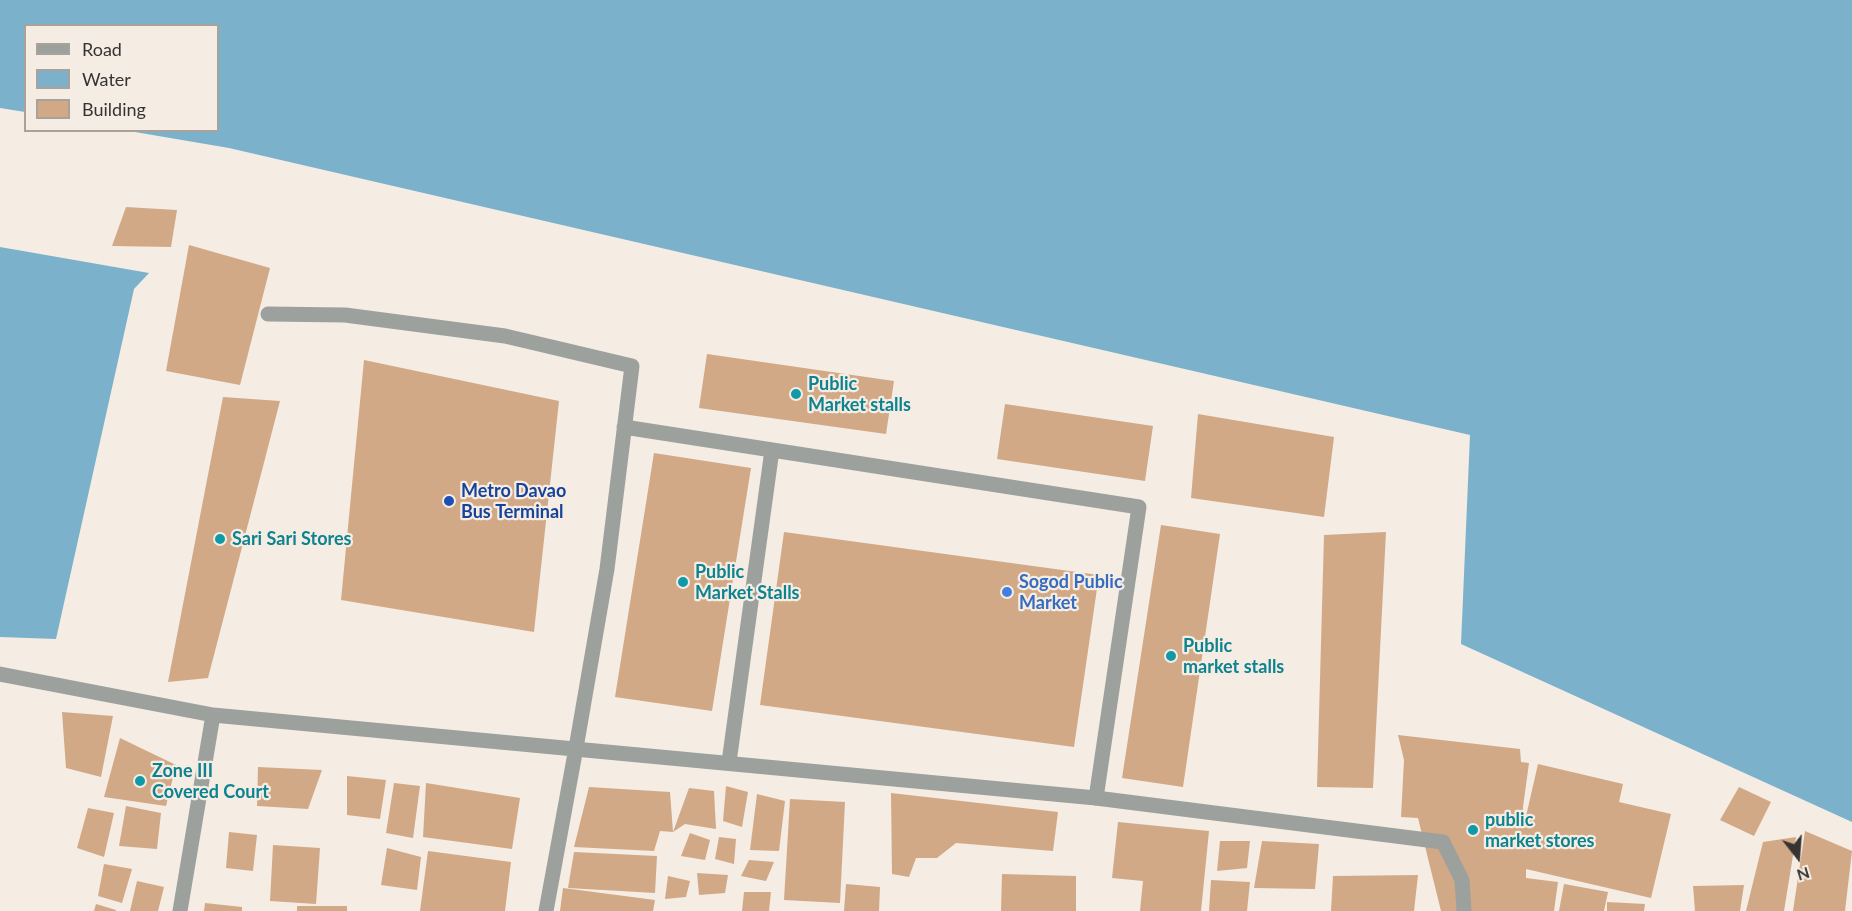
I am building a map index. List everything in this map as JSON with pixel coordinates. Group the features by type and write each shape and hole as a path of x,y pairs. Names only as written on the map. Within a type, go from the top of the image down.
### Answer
{"street":[{"path":"268,314 345,315 505,336 632,366 607,569 546,911"},
{"path":"624,427 1139,507 1096,798"},
{"path":"729,762 772,450"},
{"path":"0,674 213,715 1096,798 1443,842 1462,880 1464,911"},
{"path":"180,911 213,715"}],"water":[{"path":"0,0 1852,0 1852,822 1461,644 1470,435 229,148 135,132 219,132 219,24 24,24 24,112 0,108"},
{"path":"0,247 149,273 134,289 56,639 0,637"}],"building":[{"path":"126,207 177,210 171,247 112,246"},
{"path":"189,245 270,268 240,385 166,371"},
{"name":"Public Market stalls","path":"707,354 894,381 886,434 699,408"},
{"name":"Metro Davao Bus Terminal","path":"364,360 559,401 534,632 341,600"},
{"name":"Sari Sari Stores","path":"223,397 280,401 208,678 168,682"},
{"path":"1005,404 1153,426 1145,481 997,459"},
{"path":"1198,414 1334,437 1324,517 1191,498"},
{"name":"Public Market Stalls","path":"654,453 751,468 712,711 615,697"},
{"name":"Public market stalls","path":"1161,525 1220,534 1183,787 1122,778"},
{"path":"784,532 1099,575 1074,747 760,705"},
{"path":"1386,532 1373,788 1317,787 1324,535"},
{"path":"62,712 113,716 101,777 66,768"},
{"path":"1398,735 1520,749 1521,762 1529,763 1523,807 1524,825 1538,764 1623,784 1619,802 1671,814 1651,898 1526,869 1526,878 1558,882 1554,911 1441,911 1418,818 1401,817 1404,760"},
{"name":"Zone III Covered Court","path":"120,738 176,765 166,806 104,797"},
{"path":"258,767 322,770 308,809 257,806"},
{"path":"347,776 386,780 380,819 347,815"},
{"path":"394,783 420,786 413,838 386,833"},
{"path":"426,783 520,798 512,849 423,837"},
{"path":"726,786 748,792 742,827 723,821"},
{"path":"589,787 670,792 673,832 660,831 654,851 574,847"},
{"path":"1739,787 1771,802 1754,836 1720,820"},
{"path":"689,788 714,791 716,829 685,824 673,832"},
{"path":"891,793 1058,812 1053,851 956,843 937,858 916,858 909,877 892,874"},
{"path":"757,794 785,801 779,851 750,850"},
{"path":"790,799 845,802 840,903 784,900"},
{"path":"126,806 161,813 157,849 119,846"},
{"path":"88,808 114,813 104,857 77,848"},
{"path":"1118,822 1209,831 1201,911 1140,911 1143,881 1112,878"},
{"path":"1805,831 1852,851 1845,911 1793,911"},
{"path":"229,832 257,835 253,871 226,868"},
{"path":"690,833 710,840 705,860 681,856"},
{"path":"719,837 736,839 734,864 715,859"},
{"path":"1796,837 1784,911 1746,911 1763,842"},
{"path":"1220,841 1250,841 1247,868 1217,871"},
{"path":"1262,841 1319,844 1315,889 1254,888"},
{"path":"273,845 320,848 316,904 270,901"},
{"path":"387,848 421,857 417,890 381,885"},
{"path":"428,851 511,862 505,911 420,911"},
{"path":"574,852 657,856 655,893 568,888"},
{"path":"749,860 774,862 766,881 741,876"},
{"path":"104,864 132,869 122,903 98,896"},
{"path":"697,873 728,875 725,893 699,895"},
{"path":"1002,874 1076,876 1076,911 1001,911"},
{"path":"1418,875 1414,911 1331,911 1333,876"},
{"path":"668,876 690,881 686,897 665,899"},
{"path":"1211,880 1250,882 1247,911 1209,911"},
{"path":"137,881 164,887 158,911 130,911"},
{"path":"846,884 880,887 879,911 844,911"},
{"path":"1564,884 1608,892 1604,911 1559,911"},
{"path":"1744,885 1740,911 1695,911 1693,886"},
{"path":"563,888 655,900 653,911 560,911"},
{"path":"744,892 771,892 769,911 742,911"},
{"path":"1607,902 1645,904 1644,911 1607,911"},
{"path":"205,903 242,907 242,911 204,911"},
{"path":"96,904 116,910 116,911 94,911"},
{"path":"297,906 347,906 347,911 297,911"}],"place":[{"name":"Public Market stalls","path":"796,394"},
{"name":"Metro Davao Bus Terminal","path":"449,501"},
{"name":"Sari Sari Stores","path":"220,539"},
{"name":"Public Market Stalls","path":"683,582"},
{"name":"Sogod Public Market","path":"1007,592"},
{"name":"Public market stalls","path":"1171,656"},
{"name":"Zone III Covered Court","path":"140,781"},
{"name":"public market stores","path":"1473,830"}]}
